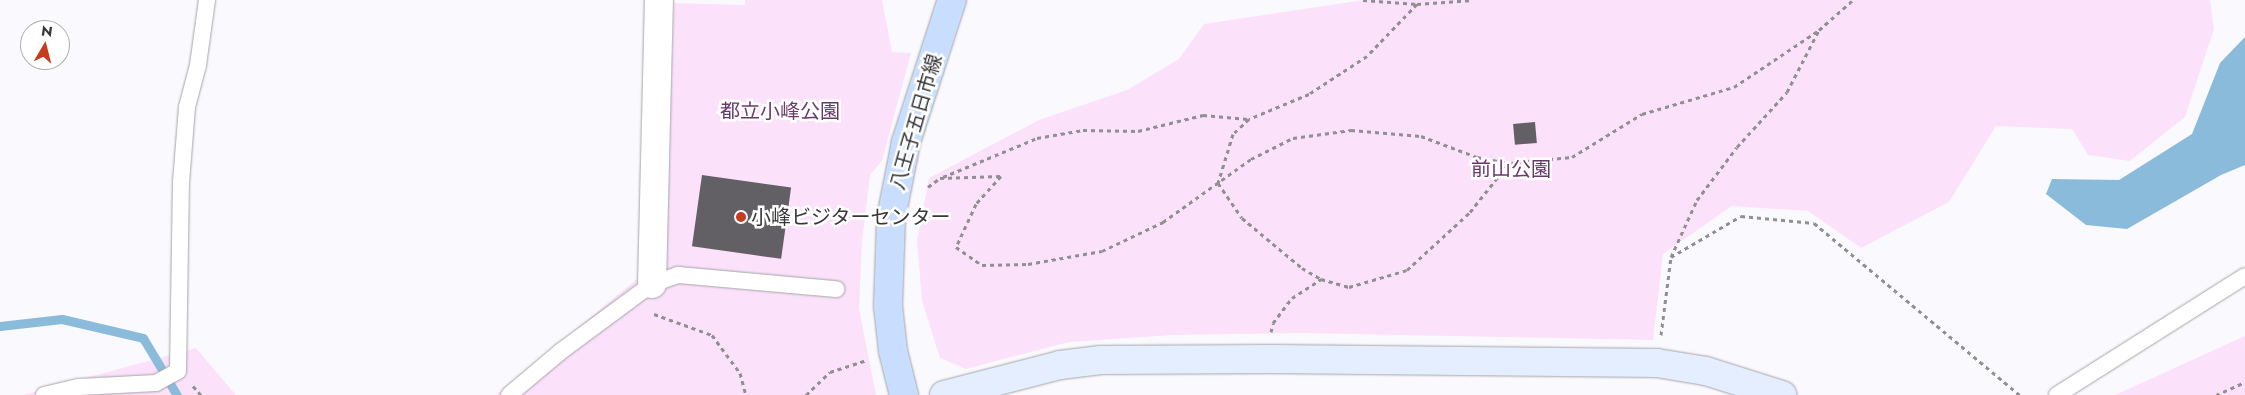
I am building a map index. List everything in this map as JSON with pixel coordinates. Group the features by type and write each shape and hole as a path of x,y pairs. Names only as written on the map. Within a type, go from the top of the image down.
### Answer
{"main road":[{"name":"八王子五日市線","path":"904,395 893,351 888,306 891,218 906,142 952,0"}],"street":[{"path":"652,284 659,0"},
{"path":"944,395 1035,370 1101,360 1658,363 1715,373 1782,395"}],"lane":[{"path":"44,395 79,388 156,383 178,371 181,182 187,106 198,65 207,0"},
{"path":"510,395 560,352 652,284 678,275 836,289"},
{"path":"2057,395 2245,276"}],"path":[{"path":"1363,0 1417,4 1473,0"},
{"path":"940,178 1002,176 976,204 956,247 982,265 1028,264 1102,251 1163,222 1251,159 1293,138 1351,130 1422,136 1477,157 1509,163 1572,157 1642,114 1734,87 1819,30 1853,0"},
{"path":"1218,183 1233,134 1249,119 1308,94 1367,56 1417,4"},
{"path":"1658,363 1671,257 1697,200 1737,147 1787,92 1819,30"},
{"path":"927,187 940,178 1037,138 1083,130 1138,131 1203,115 1249,119"},
{"path":"1218,183 1242,218 1278,250 1321,279 1349,287 1407,270 1470,212 1509,163"},
{"path":"1671,257 1741,216 1814,223 2020,395"},
{"path":"1270,333 1273,323 1292,298 1321,279"},
{"path":"652,313 712,334 740,373 746,395"},
{"path":"806,395 830,372 873,358"},
{"path":"2216,395 2245,382"}],"green space":[{"name":"都立小峰公園","path":"745,0 882,0 892,52 911,53 882,161 870,175 862,242 859,308 876,395 496,395 665,256 674,3 745,5"},
{"name":"前山公園","path":"1364,0 2210,0 2214,29 2185,117 2130,161 2088,155 2072,129 1996,126 1949,202 1861,248 1808,211 1732,206 1663,254 1653,340 1302,333 1173,335 1069,342 966,369 940,358 922,301 917,241 929,178 1039,120 1127,90 1179,59 1204,24"},
{"path":"2245,336 2245,395 2115,395"},
{"path":"196,348 236,395 23,395"}],"water":[{"path":"2245,37 2245,165 2221,175 2127,229 2086,225 2046,194 2052,179 2119,180 2192,134 2220,63"}],"building":[{"path":"1535,122 1537,143 1515,145 1513,124"},
{"name":"小峰ビジターセンター","path":"702,175 791,188 781,259 692,246"}],"waterway":[{"path":"0,326 62,319 143,338 161,368"},
{"path":"166,377 177,395"}],"place":[{"name":"小峰ビジターセンター","path":"741,217"}]}
